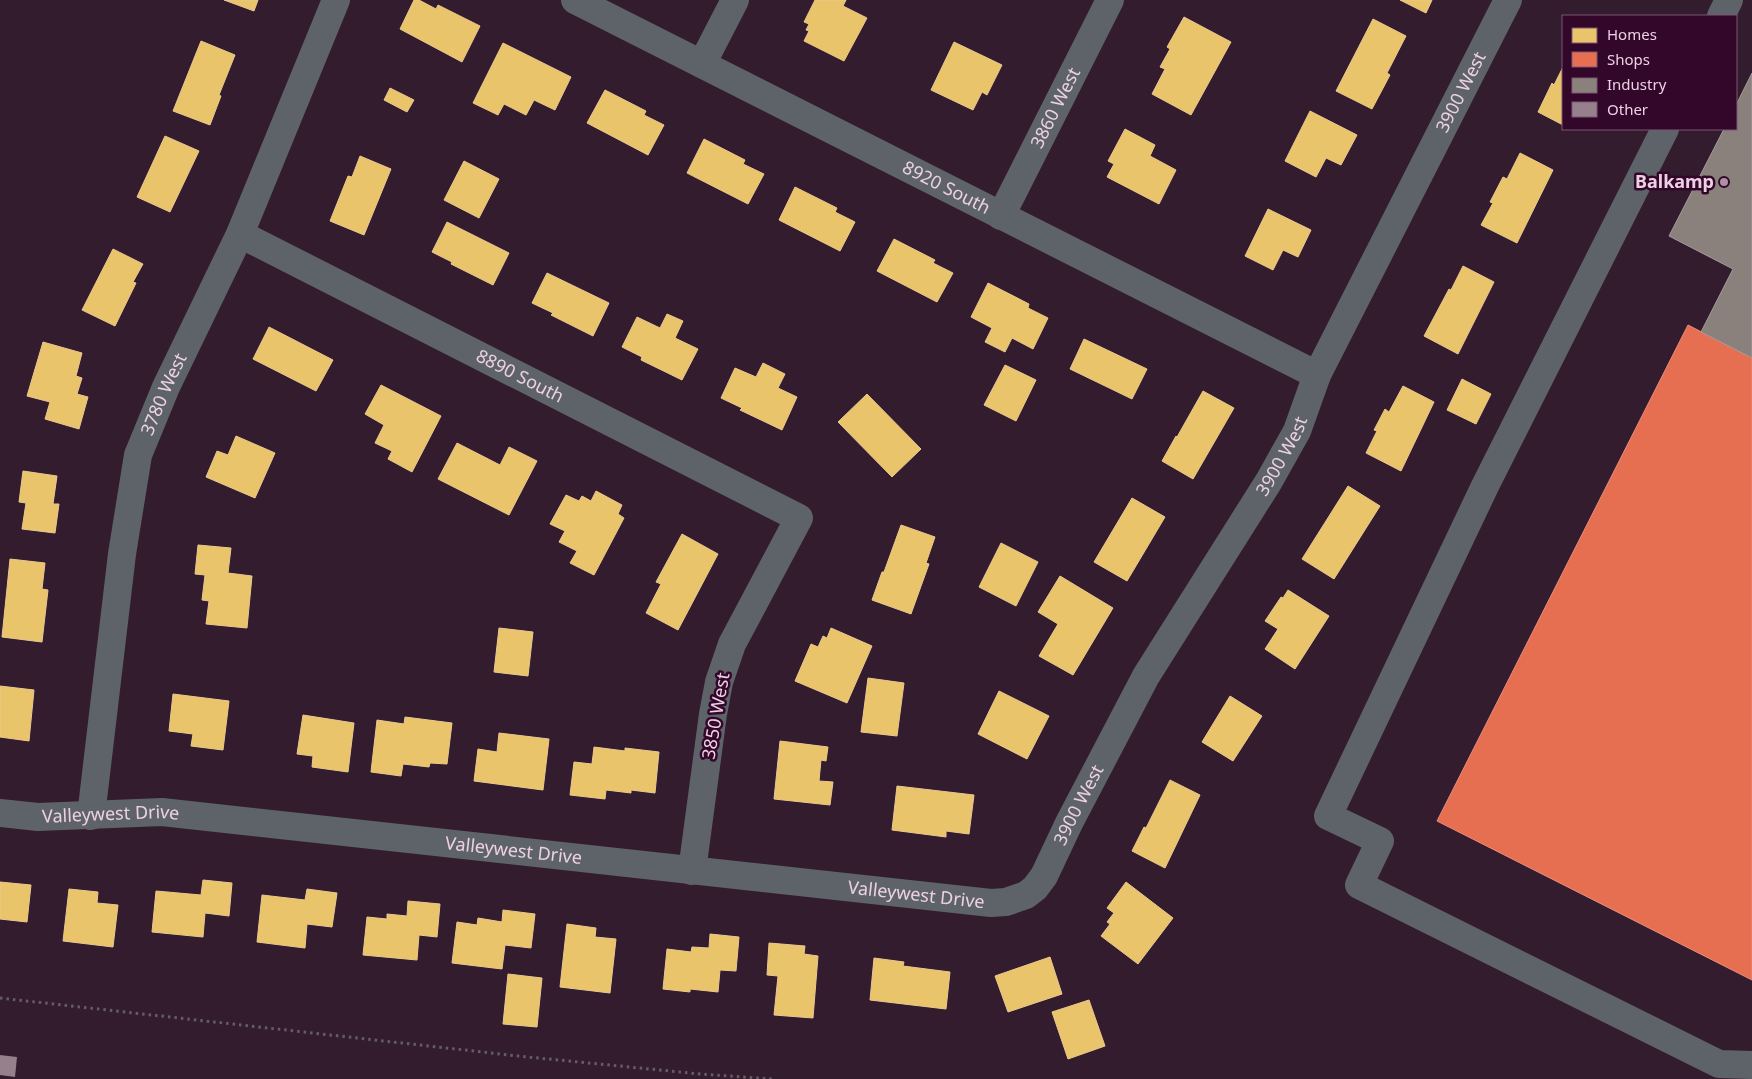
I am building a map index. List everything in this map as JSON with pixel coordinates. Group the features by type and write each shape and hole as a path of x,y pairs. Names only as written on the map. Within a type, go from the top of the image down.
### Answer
{"street":[{"name":"3780 West","path":"91,816 122,554 138,455 166,387 240,234 336,0"},
{"name":"8920 South","path":"575,0 1317,376"},
{"path":"702,64 735,0"},
{"name":"3860 West","path":"1001,216 1110,0"},
{"name":"3900 West","path":"1026,895 1035,888 1044,876 1069,823 1146,676 1264,489 1297,431 1317,376 1508,0"},
{"path":"1722,15 1729,0"},
{"path":"1664,130 1485,486 1328,816 1380,841 1359,885 1719,1064 1752,1065"},
{"name":"8890 South","path":"240,234 799,518"},
{"name":"3850 West","path":"692,871 718,682 732,644 799,518"},
{"name":"Valleywest Drive","path":"0,813 38,817 162,812 991,903 1006,902 1026,895"}],"path":[{"path":"0,998 518,1056 700,1074 772,1079"}],"building: Homes":[{"path":"224,0 258,0 254,11"},
{"path":"414,0 419,0 436,9 438,5 480,26 462,62 400,29"},
{"path":"815,0 846,0 843,6 867,18 844,61 804,41 809,31 806,30 809,24 804,22"},
{"path":"1400,0 1432,0 1426,13"},
{"path":"1184,17 1231,42 1191,115 1152,94 1165,69 1160,67 1170,49 1167,47"},
{"path":"1373,19 1406,36 1387,73 1390,75 1372,109 1336,91"},
{"path":"201,41 235,55 219,95 221,96 210,125 173,111"},
{"path":"954,42 1002,65 987,95 982,92 973,110 931,90"},
{"path":"503,43 571,77 555,110 534,100 526,115 504,104 498,115 473,103"},
{"path":"1562,69 1562,124 1538,112 1552,83 1554,85"},
{"path":"390,88 414,100 407,112 384,100"},
{"path":"605,90 646,111 644,115 664,125 648,155 587,123"},
{"path":"1310,111 1357,135 1341,165 1326,158 1316,177 1285,161"},
{"path":"1125,129 1155,145 1150,156 1176,170 1159,204 1107,177 1114,164 1108,161"},
{"path":"165,136 199,151 170,212 137,197"},
{"path":"704,139 745,160 743,164 764,174 748,204 687,173"},
{"path":"1520,153 1553,170 1517,243 1481,225 1493,203 1490,202 1503,177 1507,179"},
{"path":"360,156 391,169 364,235 330,221 348,176 352,177"},
{"path":"464,161 499,179 479,218 444,200"},
{"path":"795,187 837,208 835,212 855,222 840,251 779,220"},
{"path":"1268,209 1311,230 1298,257 1283,250 1273,270 1245,256"},
{"path":"447,222 509,253 493,285 451,264 452,262 432,252"},
{"path":"894,239 935,260 933,263 953,273 937,302 877,271"},
{"path":"113,249 143,264 133,282 136,283 115,326 82,310"},
{"path":"1463,266 1494,282 1458,354 1424,336"},
{"path":"547,273 609,303 593,336 551,315 553,313 532,303"},
{"path":"988,283 1029,304 1028,308 1048,318 1033,349 1012,338 1005,352 985,342 992,328 971,317"},
{"path":"667,314 683,321 675,338 698,349 682,380 641,360 642,357 622,347 637,317 660,328"},
{"path":"269,327 333,360 316,391 253,359"},
{"path":"1084,339 1147,369 1132,399 1070,369"},
{"path":"43,342 82,353 76,376 82,378 77,394 88,397 79,429 45,419 50,402 27,396"},
{"path":"763,363 785,374 778,388 797,397 782,430 740,410 742,408 721,398 735,368 756,377"},
{"path":"1005,365 1036,380 1016,421 984,405"},
{"path":"1462,379 1491,394 1476,424 1447,410"},
{"path":"381,385 441,416 412,472 388,459 392,451 375,443 384,425 365,414"},
{"path":"1403,386 1434,402 1401,471 1366,453 1377,431 1374,430 1385,409 1389,412"},
{"path":"1203,391 1234,408 1193,479 1162,461"},
{"path":"867,394 921,449 892,477 838,422"},
{"path":"236,436 275,453 255,498 206,477 217,451 228,455"},
{"path":"457,443 500,465 509,447 537,461 509,515 438,479"},
{"path":"23,471 57,476 53,504 59,504 55,533 22,529 26,503 19,502"},
{"path":"1348,486 1380,506 1334,579 1302,559"},
{"path":"596,491 622,505 618,514 624,518 594,575 570,563 577,551 559,542 565,531 550,524 566,495 579,501 582,496 591,501"},
{"path":"1132,498 1165,517 1127,581 1094,562"},
{"path":"901,525 935,537 926,563 929,564 911,614 872,600"},
{"path":"682,534 718,554 678,630 646,613 661,584 656,582"},
{"path":"1001,543 1038,562 1016,606 979,587"},
{"path":"198,545 231,548 228,573 252,576 247,628 206,624 209,601 202,600 205,575 195,574"},
{"path":"10,559 45,563 42,589 48,590 42,642 2,637"},
{"path":"1060,576 1113,608 1073,675 1039,656 1058,624 1038,612"},
{"path":"1288,590 1329,616 1295,669 1265,649 1278,629 1265,621"},
{"path":"499,628 533,632 528,676 494,672"},
{"path":"831,628 872,646 847,703 795,681 811,644 818,647 823,636 827,638"},
{"path":"868,678 904,683 897,736 861,732"},
{"path":"0,686 34,690 29,741 0,737"},
{"path":"999,691 1049,716 1027,759 978,734"},
{"path":"173,694 229,701 223,750 191,746 193,734 169,731"},
{"path":"1230,696 1262,716 1233,761 1202,742"},
{"path":"303,715 354,723 348,772 312,767 313,756 297,754"},
{"path":"405,717 452,723 447,764 430,763 429,767 403,764 401,776 371,772 377,720 404,724"},
{"path":"499,733 549,739 543,790 474,781 478,749 497,752"},
{"path":"780,741 828,747 826,761 821,760 819,781 833,782 830,805 774,799"},
{"path":"594,747 625,751 625,748 659,752 655,793 631,790 631,793 606,790 605,799 570,795 574,762 592,764"},
{"path":"1170,780 1200,795 1165,868 1132,851"},
{"path":"897,786 974,795 969,834 946,831 946,837 892,830"},
{"path":"203,880 232,883 229,916 205,913 203,937 152,932 156,891 201,895"},
{"path":"0,882 31,885 27,922 0,919"},
{"path":"1126,882 1173,918 1138,964 1101,936 1110,924 1107,922 1114,913 1107,908"},
{"path":"69,889 98,892 97,903 118,905 113,947 63,941"},
{"path":"307,889 337,893 332,927 307,924 305,948 257,942 262,895 305,900"},
{"path":"408,901 440,904 437,937 419,935 417,960 363,955 367,917 387,919 387,914 407,916"},
{"path":"503,910 535,914 531,948 505,945 502,969 452,963 457,922 477,925 478,918 502,922"},
{"path":"567,924 596,928 595,937 616,939 610,993 560,987"},
{"path":"710,934 739,937 736,971 720,970 718,992 690,989 690,992 663,989 667,949 691,952 692,947 709,948"},
{"path":"769,943 805,946 804,954 818,956 813,1018 774,1015 778,976 767,975"},
{"path":"1050,957 1062,994 1008,1012 995,976"},
{"path":"874,958 904,962 903,966 950,972 946,1009 870,1000"},
{"path":"508,974 542,978 537,1027 503,1024"},
{"path":"1089,1000 1105,1046 1068,1059 1052,1012"}],"building: Shops":[{"path":"1688,325 1752,358 1752,980 1437,821"}],"building: Industry":[{"name":"Balkamp","path":"1752,73 1752,358 1701,332 1733,269 1669,236 1723,130 1737,130 1737,103"}],"building: Other":[{"path":"0,1055 17,1057 15,1077 0,1075"}],"place":[{"name":"Balkamp","path":"1724,182"}]}
